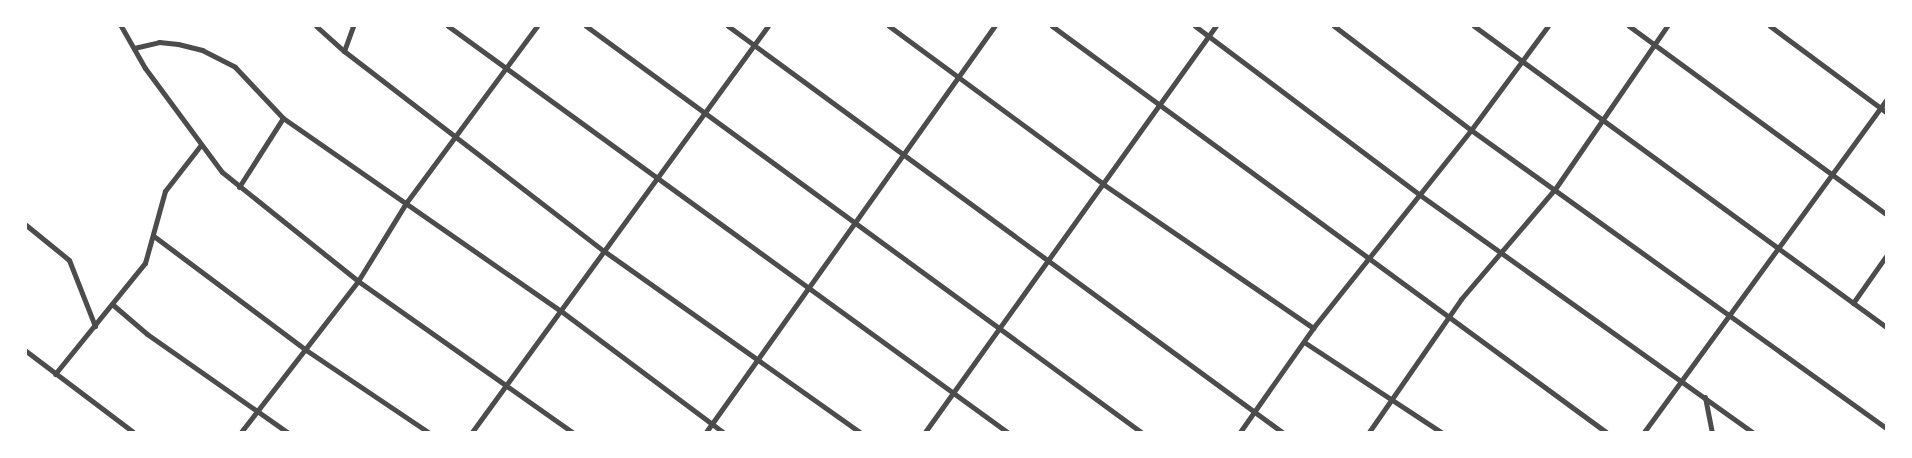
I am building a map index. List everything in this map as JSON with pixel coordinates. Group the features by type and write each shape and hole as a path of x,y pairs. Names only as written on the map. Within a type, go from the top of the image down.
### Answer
{"street":[{"path":"121,26 200,146 239,187 358,281 572,432"},
{"path":"316,26 454,138 604,251 860,432"},
{"path":"344,51 353,26"},
{"path":"448,26 807,289 1007,432"},
{"path":"241,432 358,281 406,203 537,26"},
{"path":"586,26 706,111 1141,432"},
{"path":"728,26 1282,432"},
{"path":"472,432 768,26"},
{"path":"889,26 1103,184 1313,328"},
{"path":"706,432 994,26"},
{"path":"1052,26 1369,258 1450,314 1606,432"},
{"path":"1195,26 1420,195 1752,432"},
{"path":"925,432 1216,26"},
{"path":"1334,26 1471,130 1731,313 1887,428"},
{"path":"1474,26 1887,327"},
{"path":"1240,432 1313,328 1471,130 1548,26"},
{"path":"1629,26 1887,214"},
{"path":"1369,432 1450,314 1555,189 1653,43 1667,26"},
{"path":"1770,26 1884,110"},
{"path":"134,48 159,42 178,44 221,58 249,79 283,118 561,311 723,432"},
{"path":"1644,432 1778,249 1884,110 1887,100"},
{"path":"239,187 283,118"},
{"path":"55,374 145,263 155,237 165,191 200,146"},
{"path":"26,225 69,260 95,326"},
{"path":"155,237 306,350 428,432"},
{"path":"1853,303 1887,256"},
{"path":"112,304 147,334 287,432"},
{"path":"1304,342 1441,432"},
{"path":"26,351 133,432"},
{"path":"1705,398 1712,432"}]}
